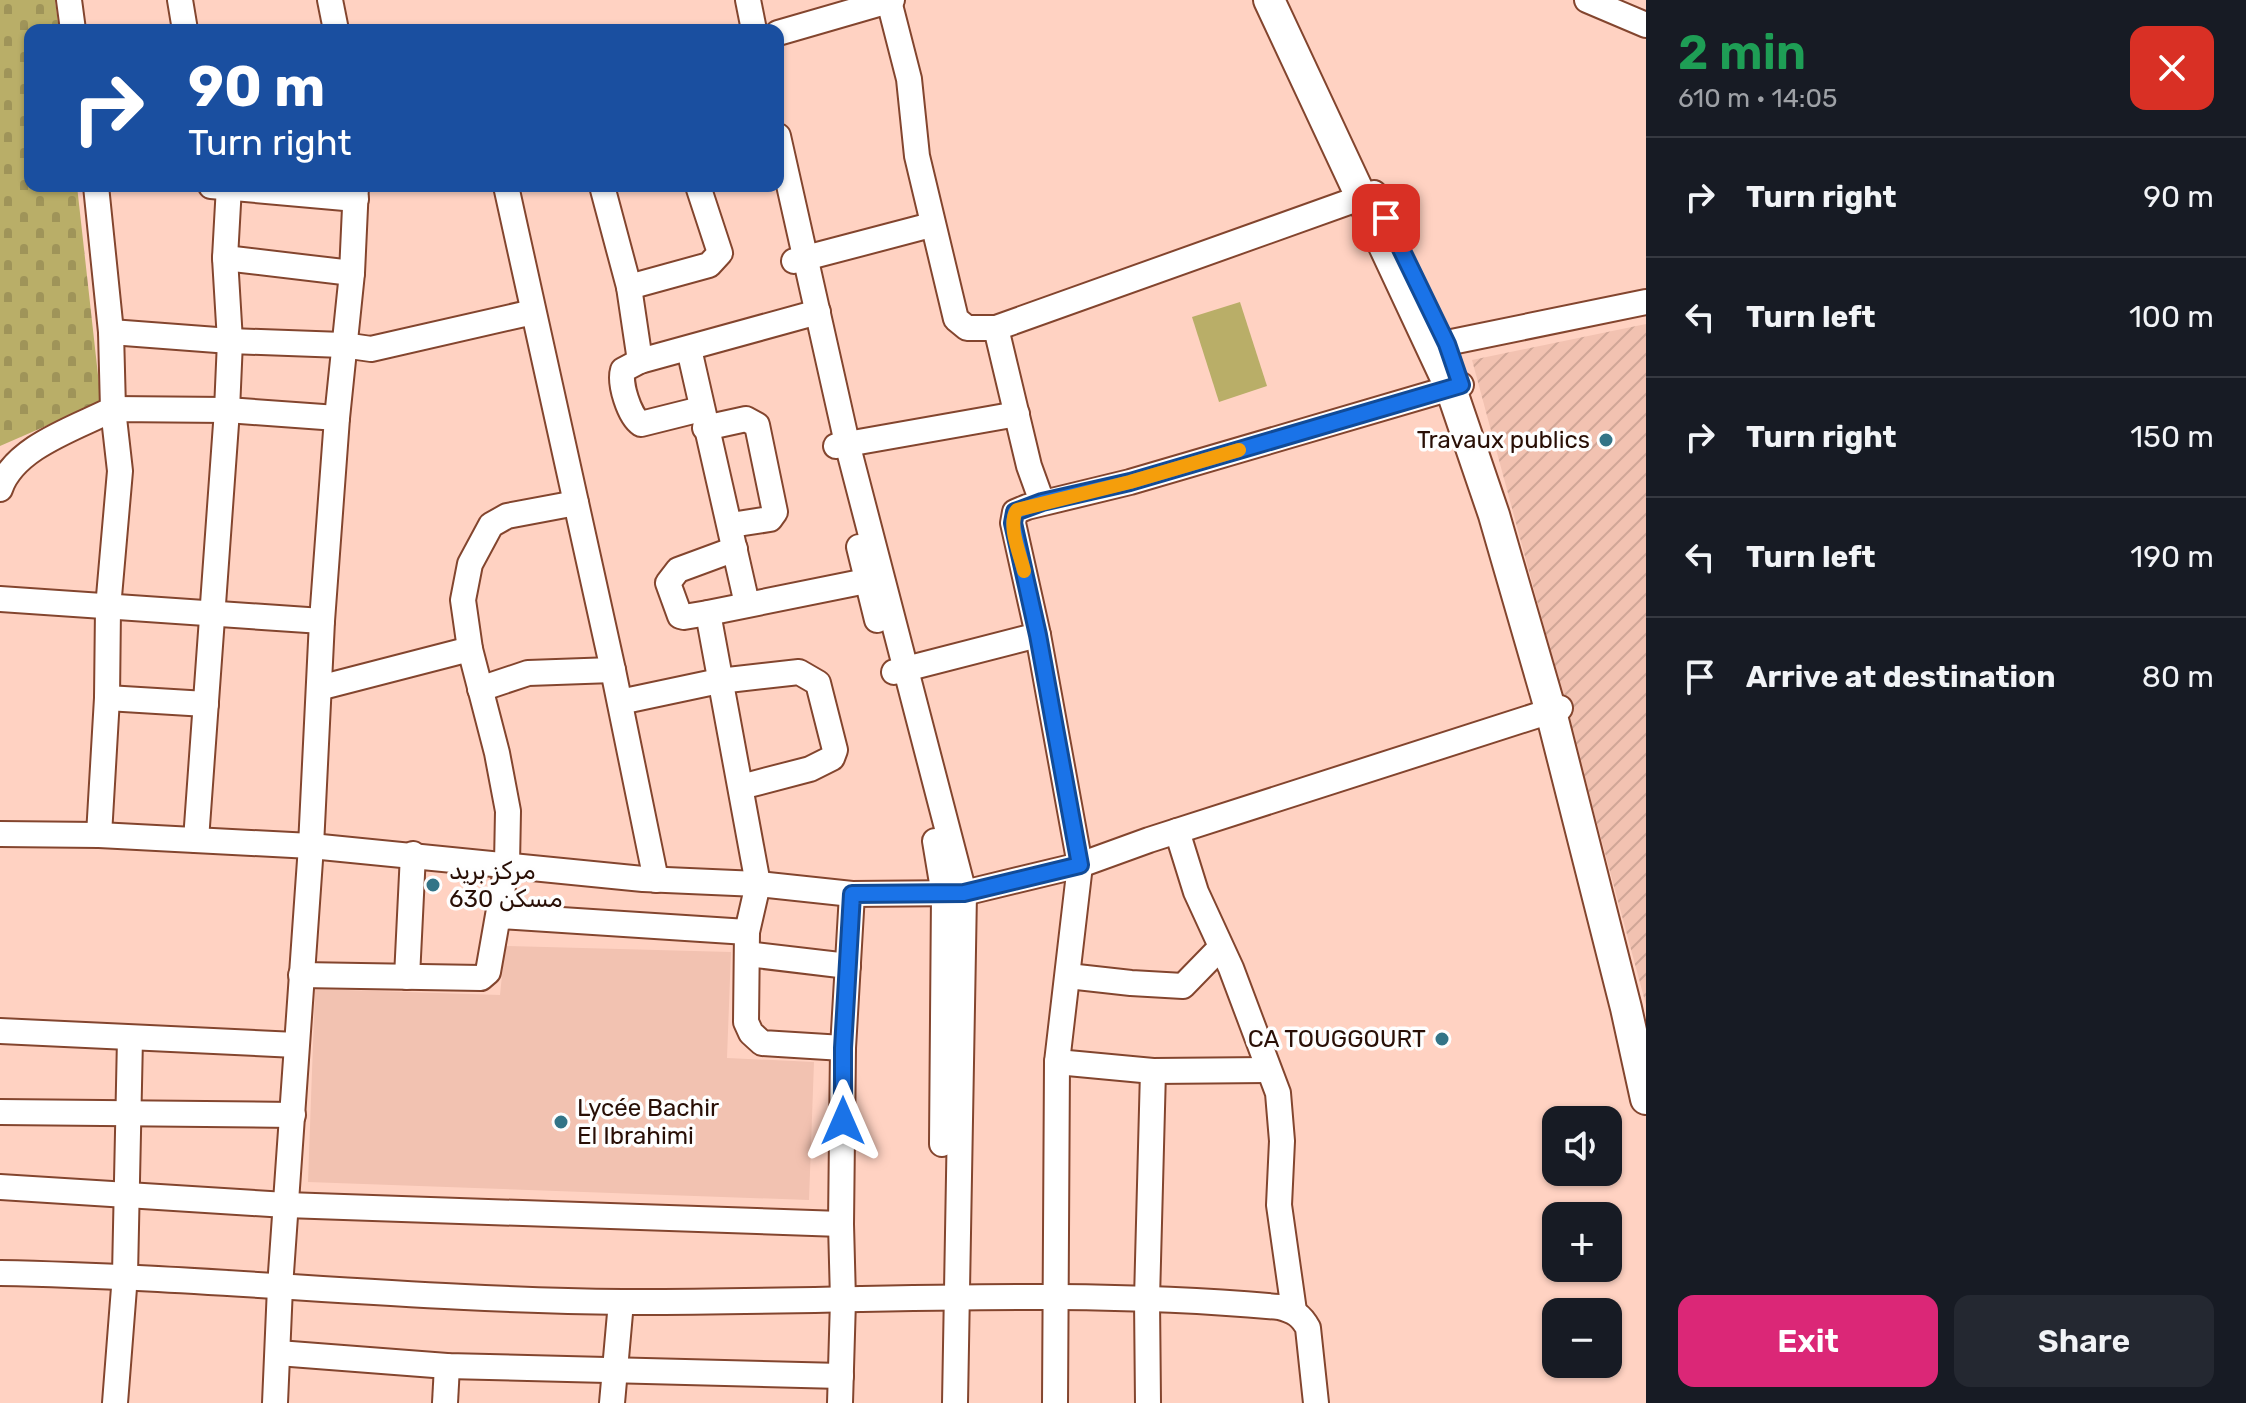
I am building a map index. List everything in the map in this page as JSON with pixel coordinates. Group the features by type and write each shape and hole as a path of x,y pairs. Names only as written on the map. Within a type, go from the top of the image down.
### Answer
{"main road":[{"path":"1269,0 1368,195 1439,345 1499,501 1646,1057"},
{"path":"1284,0 1368,195"},
{"path":"1555,710 1646,1099"}],"street":[{"path":"69,0 72,24"},
{"path":"180,0 184,24"},
{"path":"330,0 335,24"},
{"path":"736,0 741,24"},
{"path":"748,0 753,24"},
{"path":"1587,0 1646,25"},
{"path":"784,31 890,1 909,79 917,156 931,225 956,319 967,328 996,328 1368,195"},
{"path":"784,170 800,260 842,444 900,671 921,778 954,894 948,1297 940,1403"},
{"path":"97,192 111,332 113,409 120,471 108,608 107,698 99,835"},
{"path":"196,840 230,341 223,192"},
{"path":"275,1403 280,1287 311,846 322,621 356,193 334,192"},
{"path":"507,192 620,702 656,880"},
{"path":"609,192 629,287 640,361"},
{"path":"629,287 709,265 718,257 720,253 700,192"},
{"path":"779,192 800,260"},
{"path":"800,260 931,225"},
{"path":"225,258 352,273"},
{"path":"1439,345 1646,302"},
{"path":"111,332 343,345 361,349 378,348 533,312"},
{"path":"812,313 640,361 626,367 622,374 636,422 646,425 703,418 746,419 757,425 775,512 770,519 733,537 668,579 680,616 684,617 875,579"},
{"path":"996,328 1029,466 1042,502"},
{"path":"689,349 747,604"},
{"path":"1055,1403 1057,1062 1080,865 1038,635 1013,520 1016,511 1130,482 1456,387"},
{"path":"0,489 5,475 27,453 113,409 227,410 337,418"},
{"path":"842,444 1017,414"},
{"path":"301,975 485,976 491,962 507,864 508,811 497,753 470,649 463,600 470,564 491,525 507,516 576,503"},
{"path":"0,599 212,616 322,621"},
{"path":"708,613 758,884 747,943 746,1022 762,1043 843,1048"},
{"path":"900,671 1038,635"},
{"path":"319,688 470,649"},
{"path":"480,689 528,673 613,670"},
{"path":"620,702 719,681 799,672 813,678 818,683 835,750 826,763 741,787"},
{"path":"107,698 206,704"},
{"path":"0,834 99,835 311,846 656,880 758,884 852,894 954,894 1080,865 1555,710"},
{"path":"1177,831 1196,892 1246,1006 1278,1093 1281,1108 1279,1205 1294,1311"},
{"path":"407,977 413,854"},
{"path":"840,1403 843,1048 852,894"},
{"path":"499,916 747,943 848,966"},
{"path":"1068,976 1183,986 1220,948"},
{"path":"0,1031 296,1045"},
{"path":"115,1403 125,1275 130,1038"},
{"path":"1057,1062 1153,1071 1268,1070"},
{"path":"1148,1403 1147,1299 1153,1071"},
{"path":"0,1112 293,1115"},
{"path":"0,1187 286,1205 841,1224"},
{"path":"0,1273 125,1275 280,1287 621,1302 948,1297 1147,1299 1257,1305 1294,1311 1302,1318 1308,1328 1316,1403"},
{"path":"948,1297 955,1403"},
{"path":"612,1403 621,1302"},
{"path":"278,1353 447,1366 841,1376"},
{"path":"445,1403 447,1366"}],"shaded area":[{"path":"1646,324 1646,1005 1472,360"},
{"name":"Lycée Bachir El Ibrahimi","path":"505,946 731,952 727,1058 814,1062 809,1200 308,1182 315,989 500,995"}],"green space":[{"path":"0,0 55,0 58,24 24,24 24,192 78,192 101,402 0,446"},
{"path":"1240,302 1267,386 1219,402 1192,317"}],"slow traffic":[{"path":"1024,571 1013,523 1017,510 1130,482 1239,450"}],"place":[{"name":"Travaux publics","path":"1606,440"},
{"name":"مركز بريد 630 مسكن","path":"433,885"},
{"name":"CA TOUGGOURT","path":"1442,1039"},
{"name":"Lycée Bachir El Ibrahimi","path":"561,1122"}],"route":[{"path":"843,1121 843,1048 852,894 964,893 1080,865 1038,635 1013,523 1015,512 1042,502 1130,482 1461,385 1447,344 1386,218"}]}
